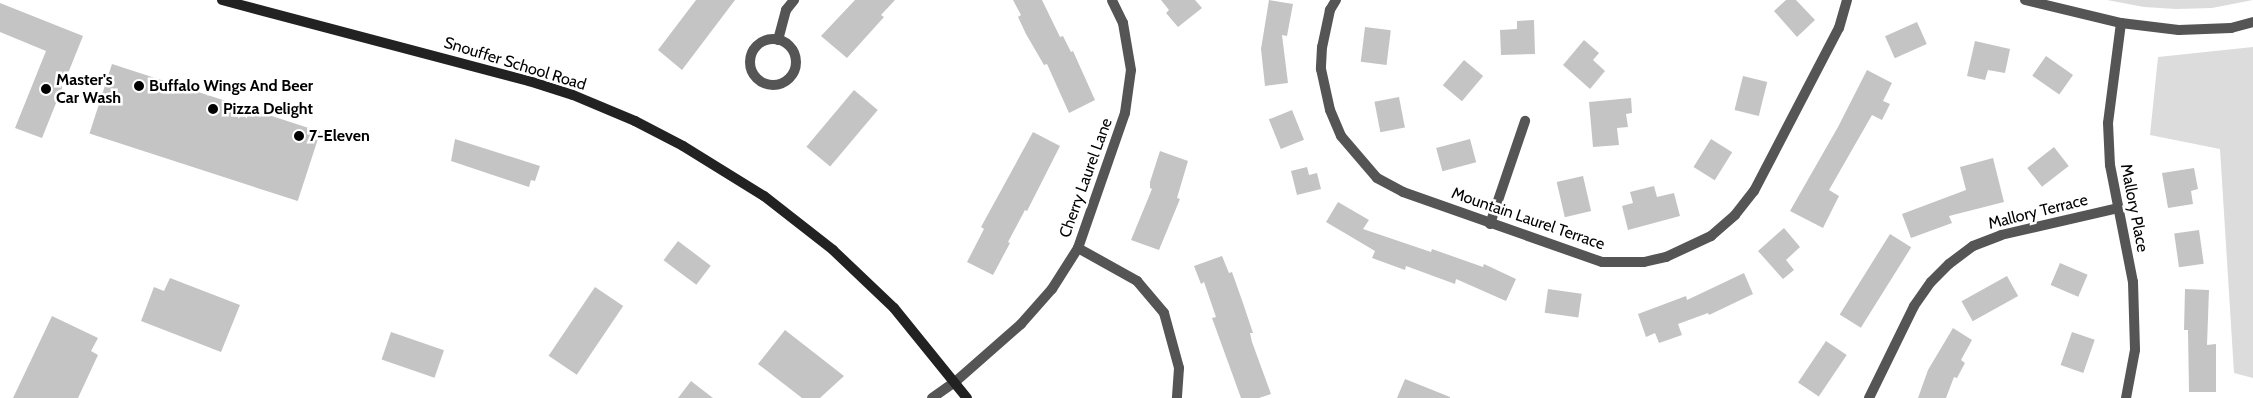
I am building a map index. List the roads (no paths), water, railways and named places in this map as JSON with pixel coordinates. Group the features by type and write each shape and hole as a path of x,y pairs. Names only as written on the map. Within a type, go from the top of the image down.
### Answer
{"main road":[{"name":"Snouffer School Road","path":"222,0 529,80 573,95 635,122 683,146 764,196 833,250 894,308 968,398"}],"street":[{"path":"778,40 786,10 794,0"},
{"name":"Cherry Laurel Lane","path":"932,398 955,382 1021,324 1052,289 1078,248 1125,113 1131,70 1122,23 1112,0"},
{"name":"Mountain Laurel Terrace","path":"1336,0 1330,10 1322,47 1321,69 1330,110 1341,136 1377,178 1403,192 1602,262 1644,262 1666,257 1711,236 1735,215 1754,191 1839,28 1847,0"},
{"path":"2025,0 2121,23 2179,30 2231,28 2253,22"},
{"name":"Mallory Place","path":"2121,23 2108,123 2110,165 2133,282 2134,350 2126,398"},
{"path":"770,39 778,40 785,42 795,54 795,69 787,81 780,85 765,85 753,75 749,60 756,46 770,39"},
{"path":"1490,224 1525,121"},
{"name":"Mallory Terrace","path":"1869,398 1914,306 1931,282 1949,264 1973,246 2001,235 2119,208"},
{"path":"1078,248 1137,281 1164,313 1179,368 1177,398"}],"place":[{"name":"Buffalo Wings And Beer","path":"139,86"},
{"name":"Master's Car Wash","path":"46,89"},
{"name":"Pizza Delight","path":"213,109"},
{"name":"7-Eleven","path":"299,136"}]}
